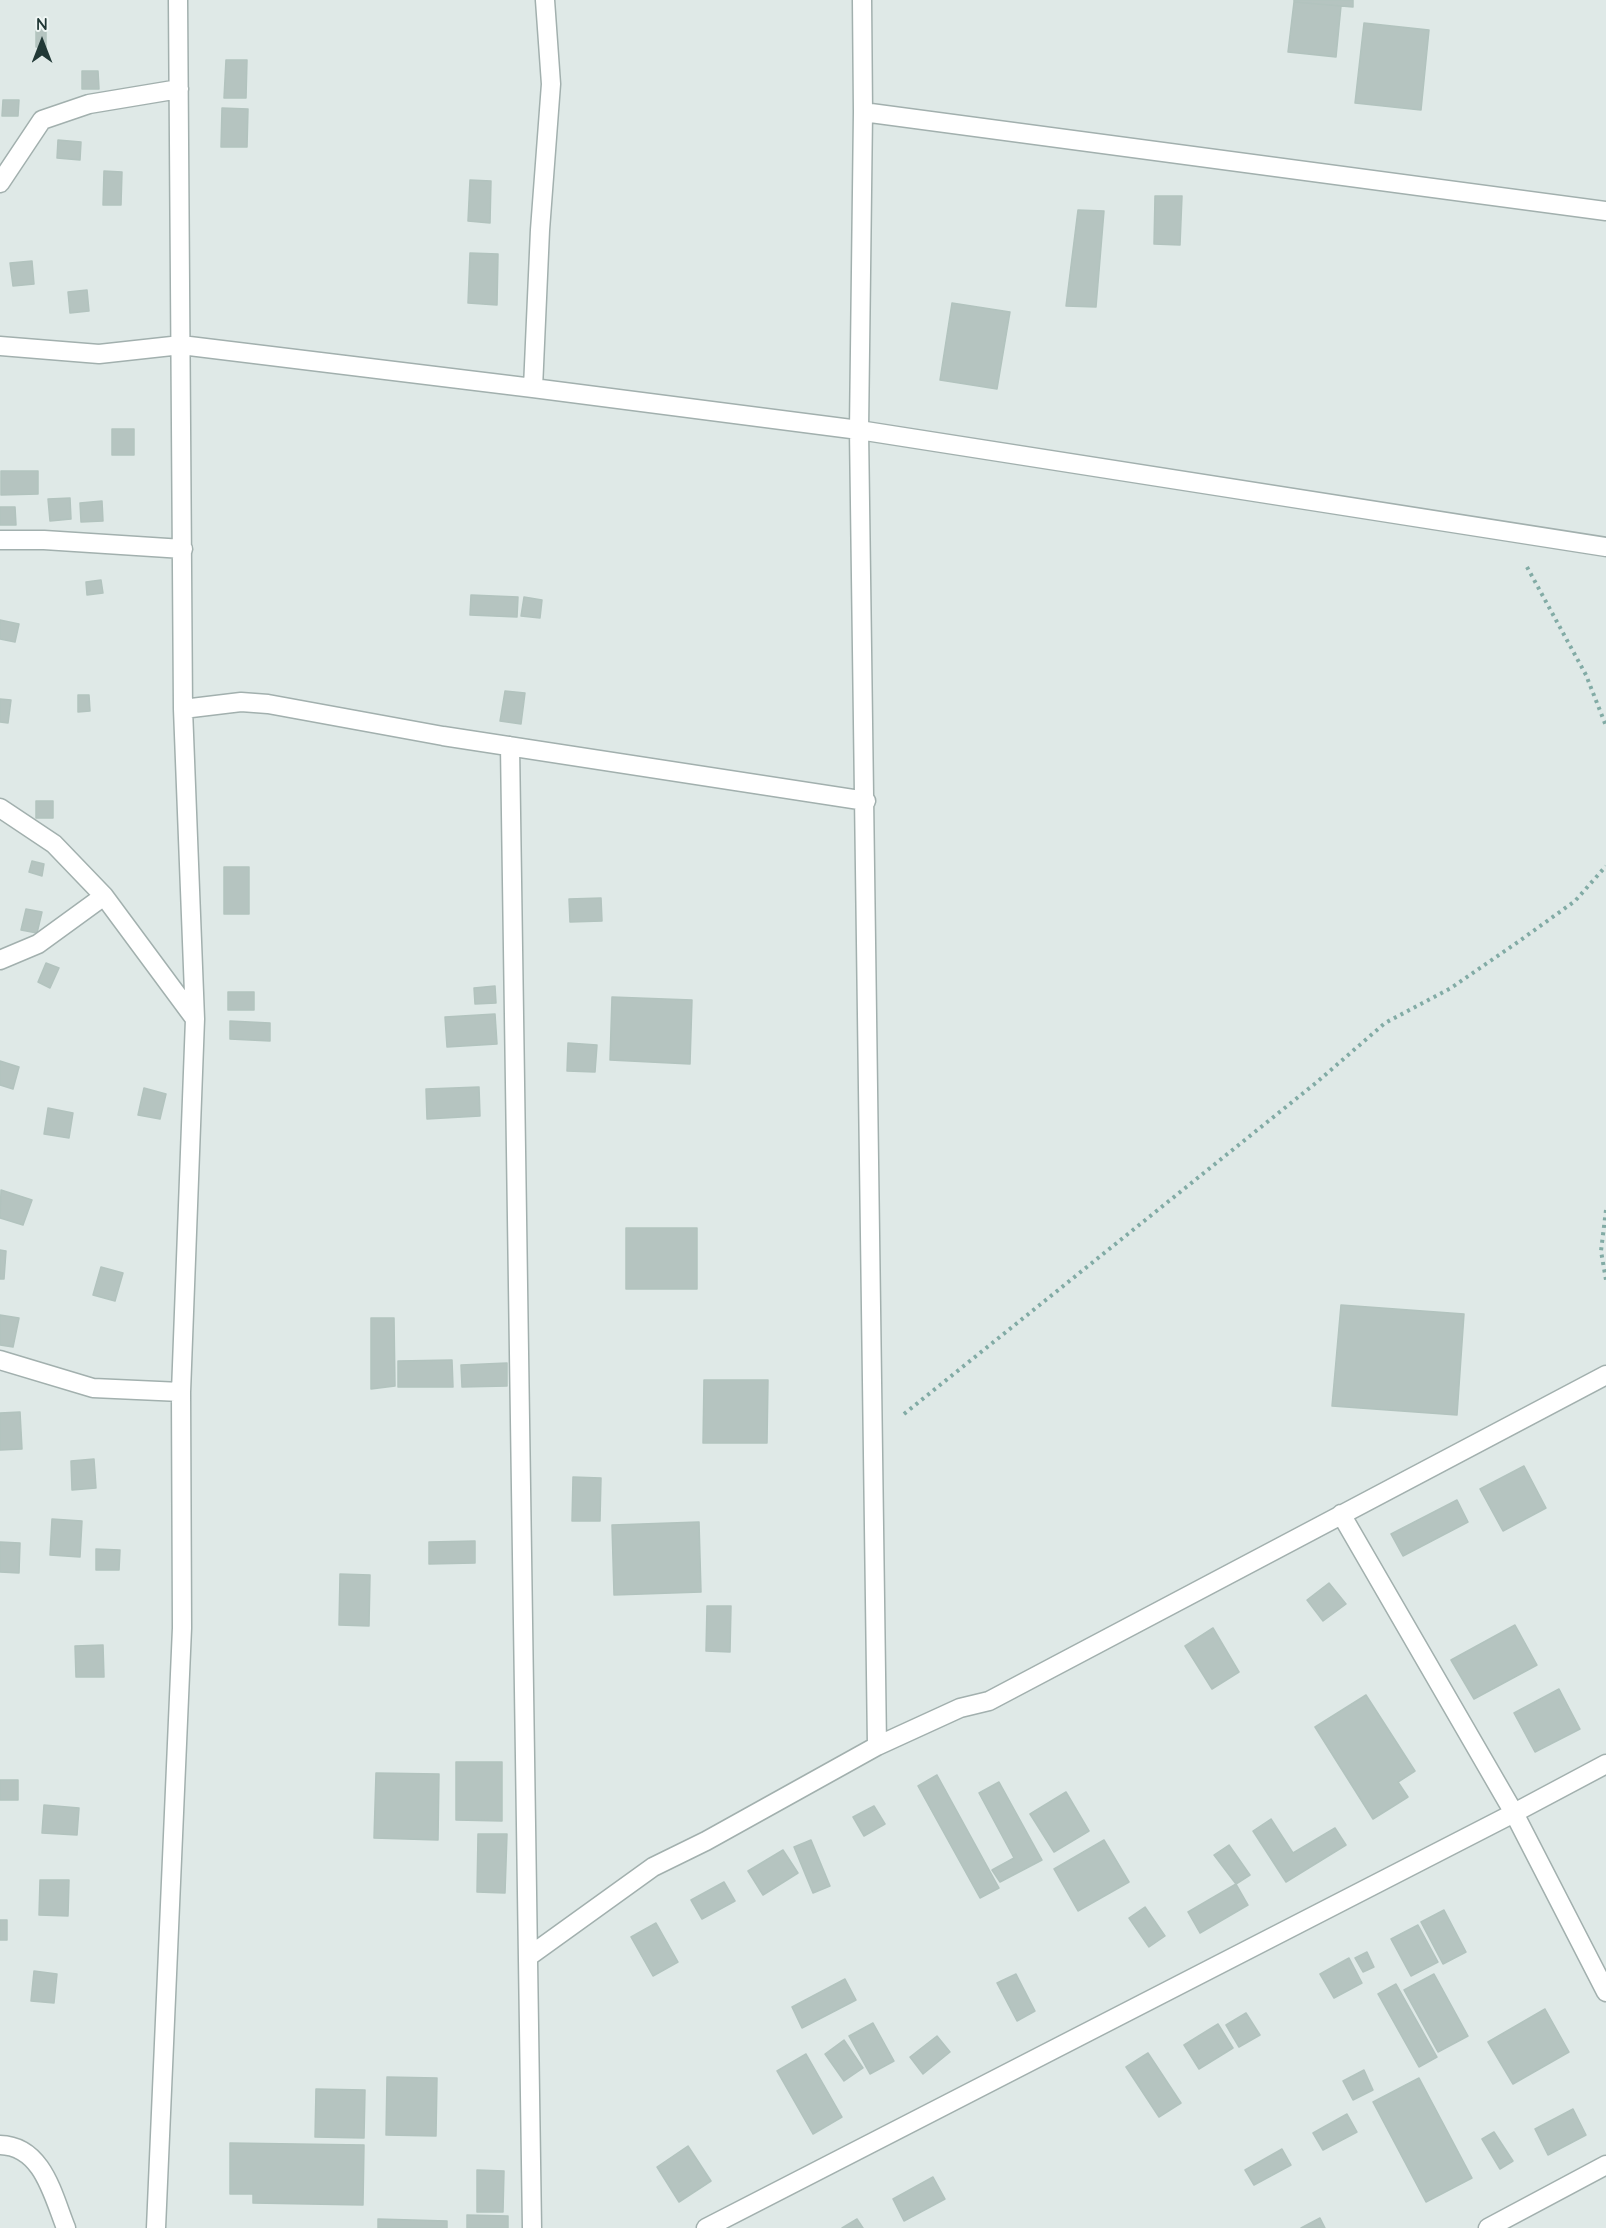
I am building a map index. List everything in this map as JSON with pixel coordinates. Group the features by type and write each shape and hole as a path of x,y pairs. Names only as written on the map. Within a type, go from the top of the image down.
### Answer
{"street":[{"path":"156,2228 182,1628 181,1392 195,1019 183,709 178,0"},
{"path":"533,388 540,230 551,84 545,0"},
{"path":"862,0 860,430 877,1746"},
{"path":"0,183 42,120 88,104 179,89"},
{"path":"863,112 1606,212"},
{"path":"0,346 99,354 181,345 533,388 860,430 1606,547"},
{"path":"0,540 44,540 183,549"},
{"path":"183,709 241,702 268,704 443,736 866,801"},
{"path":"510,746 532,2228"},
{"path":"0,808 54,844 104,896 195,1019"},
{"path":"0,960 38,944 104,896"},
{"path":"0,1360 93,1388 181,1392"},
{"path":"528,1957 653,1867 706,1841 877,1746 960,1708 989,1701 1606,1375"},
{"path":"1341,1514 1514,1813 1606,1992"},
{"path":"706,2228 1606,1764"},
{"path":"0,2145 8,2145 25,2152 39,2164 66,2228"},
{"path":"1488,2228 1606,2166"}],"path":[{"path":"1508,532 1586,675 1606,726"},
{"path":"874,1438 1308,1090 1385,1023 1451,988 1518,942 1575,901 1606,866"},
{"path":"1606,1210 1601,1251 1606,1280"}],"building":[{"path":"1294,0 1353,0 1353,7 1294,2"},
{"path":"1294,2 1341,6 1336,57 1288,52"},
{"path":"1364,23 1429,30 1421,110 1355,103"},
{"path":"36,25 46,25 46,47 36,47"},
{"path":"226,60 247,60 246,98 224,98"},
{"path":"82,71 98,71 99,89 82,89"},
{"path":"3,100 19,100 18,116 2,116"},
{"path":"222,108 248,109 247,147 221,147"},
{"path":"58,140 81,142 80,160 57,158"},
{"path":"104,171 122,172 121,205 103,205"},
{"path":"470,180 491,181 490,223 468,221"},
{"path":"1155,196 1182,196 1180,245 1154,244"},
{"path":"1078,210 1104,211 1096,307 1066,306"},
{"path":"470,253 498,254 497,305 468,303"},
{"path":"32,261 34,284 13,286 10,263"},
{"path":"87,290 89,311 70,313 68,292"},
{"path":"952,303 1010,312 997,389 940,380"},
{"path":"112,429 134,429 134,455 112,455"},
{"path":"1,471 38,471 38,494 1,495"},
{"path":"70,498 71,519 50,521 48,499"},
{"path":"102,501 103,521 81,522 80,503"},
{"path":"0,507 15,507 16,525 0,525"},
{"path":"101,580 103,593 87,595 86,582"},
{"path":"471,595 518,597 517,617 470,615"},
{"path":"524,597 542,600 540,618 521,616"},
{"path":"0,620 19,624 15,642 0,639"},
{"path":"505,691 525,693 521,724 500,721"},
{"path":"78,695 89,695 90,711 78,712"},
{"path":"0,699 11,700 8,723 0,722"},
{"path":"36,801 53,801 53,818 36,818"},
{"path":"32,861 44,864 42,876 29,872"},
{"path":"224,867 249,867 249,914 224,914"},
{"path":"601,898 602,921 570,922 569,899"},
{"path":"26,909 42,912 37,933 21,930"},
{"path":"46,963 59,968 50,988 38,982"},
{"path":"495,986 496,1003 475,1004 474,988"},
{"path":"228,992 254,992 254,1010 228,1010"},
{"path":"612,997 692,1000 690,1064 610,1060"},
{"path":"495,1014 497,1044 447,1047 445,1017"},
{"path":"230,1021 270,1023 270,1041 230,1039"},
{"path":"568,1043 597,1045 595,1072 567,1071"},
{"path":"0,1061 19,1067 13,1089 0,1085"},
{"path":"479,1087 480,1116 427,1119 426,1089"},
{"path":"144,1088 166,1094 160,1119 138,1115"},
{"path":"48,1108 73,1113 69,1138 44,1134"},
{"path":"1,1190 32,1200 23,1225 0,1218"},
{"path":"626,1228 697,1228 697,1289 626,1289"},
{"path":"0,1250 6,1251 4,1279 0,1279"},
{"path":"101,1267 123,1273 115,1301 93,1295"},
{"path":"1341,1305 1464,1314 1457,1415 1332,1406"},
{"path":"0,1315 19,1318 13,1347 0,1345"},
{"path":"371,1318 394,1318 395,1386 371,1389"},
{"path":"452,1360 453,1387 398,1387 398,1361"},
{"path":"507,1363 507,1386 462,1387 461,1365"},
{"path":"704,1380 768,1380 767,1443 703,1443"},
{"path":"20,1412 22,1449 0,1450 0,1413"},
{"path":"94,1459 96,1488 72,1490 71,1461"},
{"path":"1524,1466 1546,1508 1503,1531 1480,1489"},
{"path":"573,1477 601,1478 600,1521 572,1521"},
{"path":"1457,1500 1468,1522 1403,1556 1391,1534"},
{"path":"52,1519 82,1521 80,1557 50,1555"},
{"path":"699,1522 701,1592 614,1595 612,1525"},
{"path":"475,1541 475,1563 429,1564 429,1542"},
{"path":"0,1542 20,1543 19,1573 0,1572"},
{"path":"96,1549 120,1550 119,1570 96,1570"},
{"path":"340,1574 370,1575 369,1626 339,1625"},
{"path":"1329,1583 1346,1604 1323,1621 1307,1600"},
{"path":"707,1606 731,1606 730,1652 706,1651"},
{"path":"1515,1625 1537,1665 1474,1699 1451,1660"},
{"path":"1213,1628 1239,1672 1212,1689 1185,1646"},
{"path":"103,1645 104,1677 76,1677 75,1646"},
{"path":"1559,1689 1580,1729 1535,1752 1514,1713"},
{"path":"1366,1695 1415,1771 1398,1782 1408,1797 1373,1819 1315,1727"},
{"path":"456,1762 502,1762 502,1821 456,1820"},
{"path":"376,1773 439,1774 438,1840 374,1838"},
{"path":"937,1775 999,1888 980,1898 918,1786"},
{"path":"0,1780 18,1780 18,1800 0,1800"},
{"path":"999,1782 1042,1860 1000,1882 992,1870 1014,1858 979,1793"},
{"path":"1066,1792 1089,1831 1054,1852 1030,1814"},
{"path":"44,1805 79,1808 77,1835 42,1833"},
{"path":"874,1806 885,1824 864,1836 853,1817"},
{"path":"1271,1819 1293,1853 1335,1828 1346,1845 1286,1882 1253,1831"},
{"path":"478,1834 507,1834 505,1893 477,1892"},
{"path":"811,1840 830,1886 813,1893 794,1847"},
{"path":"1104,1840 1129,1882 1078,1911 1054,1869"},
{"path":"1229,1845 1250,1875 1236,1884 1214,1855"},
{"path":"783,1850 798,1873 763,1895 748,1871"},
{"path":"40,1880 69,1880 68,1916 39,1915"},
{"path":"724,1882 735,1901 702,1919 691,1900"},
{"path":"1236,1884 1248,1905 1200,1933 1188,1912"},
{"path":"1145,1907 1165,1936 1149,1947 1129,1918"},
{"path":"1444,1910 1466,1952 1443,1964 1421,1922"},
{"path":"0,1920 7,1920 7,1940 0,1940"},
{"path":"656,1923 678,1962 653,1976 631,1937"},
{"path":"1418,1925 1438,1962 1411,1976 1391,1939"},
{"path":"1367,1952 1374,1967 1363,1972 1355,1958"},
{"path":"1349,1958 1362,1983 1334,1998 1320,1974"},
{"path":"34,1971 57,1974 54,2003 31,2001"},
{"path":"1016,1974 1035,2011 1017,2021 997,1983"},
{"path":"1434,1974 1468,2036 1438,2052 1404,1990"},
{"path":"845,1979 856,2000 802,2028 792,2007"},
{"path":"1396,1984 1437,2057 1419,2067 1378,1994"},
{"path":"1545,2009 1569,2052 1513,2084 1488,2042"},
{"path":"1246,2013 1260,2035 1239,2047 1226,2025"},
{"path":"873,2023 894,2061 870,2074 849,2036"},
{"path":"1218,2024 1233,2048 1199,2069 1184,2045"},
{"path":"937,2036 950,2052 923,2074 910,2057"},
{"path":"844,2040 863,2068 844,2081 825,2054"},
{"path":"1148,2053 1181,2103 1159,2117 1126,2067"},
{"path":"806,2054 842,2117 813,2134 777,2071"},
{"path":"1364,2070 1373,2090 1353,2100 1343,2081"},
{"path":"387,2077 437,2078 436,2136 386,2135"},
{"path":"1419,2078 1472,2178 1426,2202 1373,2102"},
{"path":"316,2089 365,2090 364,2138 315,2137"},
{"path":"1573,2109 1586,2135 1548,2155 1535,2129"},
{"path":"1347,2114 1357,2132 1323,2150 1313,2133"},
{"path":"1494,2132 1513,2161 1500,2169 1482,2139"},
{"path":"230,2143 364,2145 363,2205 253,2203 253,2194 230,2194"},
{"path":"688,2146 711,2181 679,2202 657,2167"},
{"path":"1282,2149 1291,2165 1254,2185 1245,2170"},
{"path":"477,2170 504,2171 503,2212 477,2212"},
{"path":"933,2177 945,2199 904,2221 893,2199"},
{"path":"467,2215 508,2216 508,2228 467,2228"},
{"path":"1320,2218 1325,2228 1301,2228"},
{"path":"378,2219 447,2221 447,2228 378,2228"},
{"path":"857,2219 863,2228 842,2228"}]}
